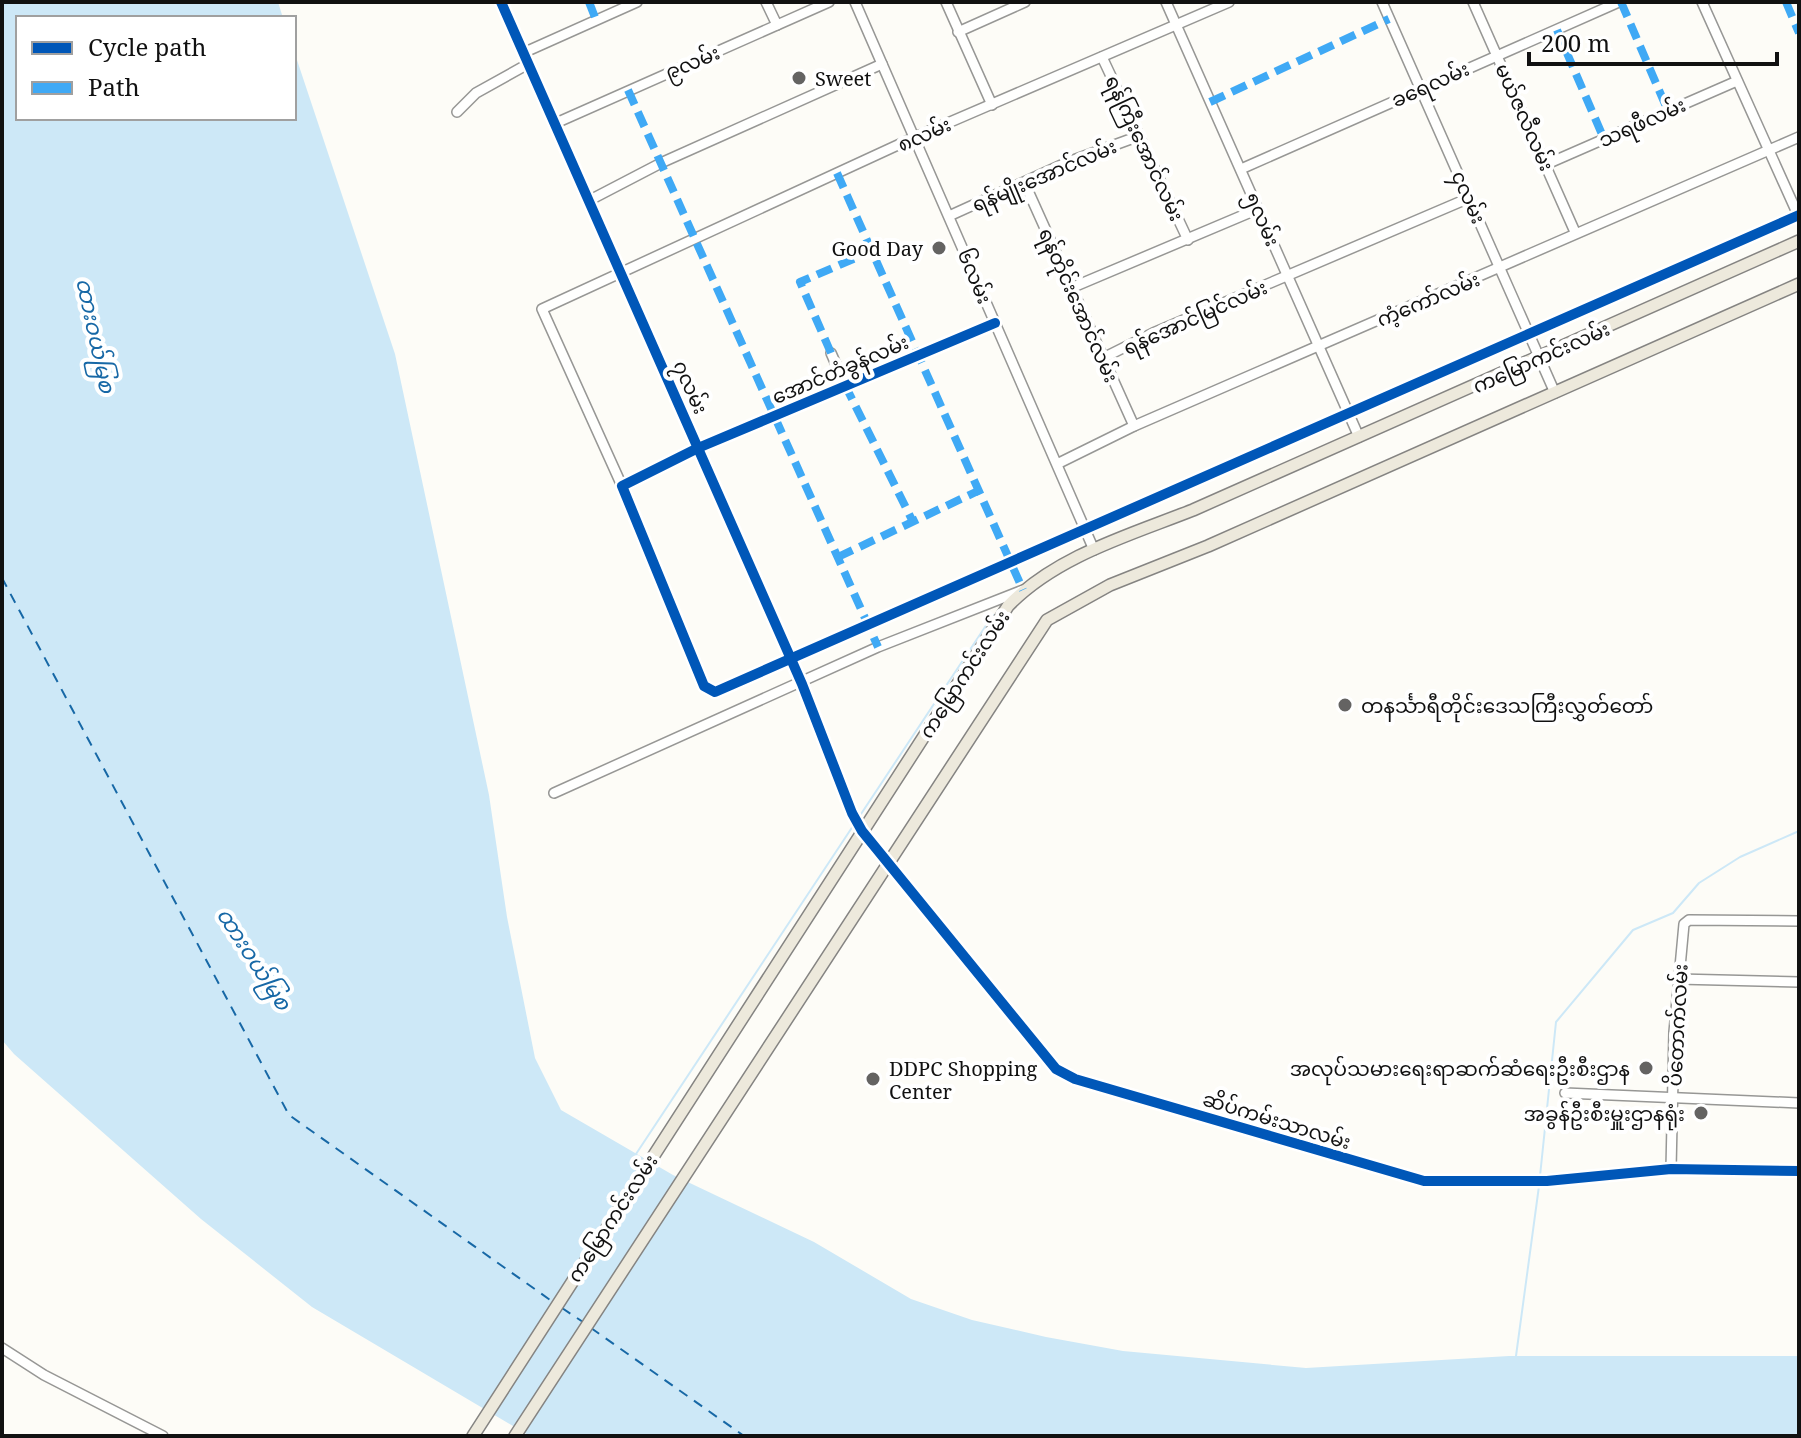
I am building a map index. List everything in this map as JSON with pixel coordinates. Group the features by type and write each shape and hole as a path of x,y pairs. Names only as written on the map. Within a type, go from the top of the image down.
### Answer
{"main road":[{"name":"ကမြောကင်းလမ်း","path":"473,1436 1008,606 1023,590 1094,550 1359,437 1799,241"},
{"name":"ကမြောကင်းလမ်း","path":"515,1436 1036,633 1063,609 1110,585 1208,546 1799,284"}],"street":[{"name":"၇လမ်း","path":"501,2 791,658 852,813 862,831"},
{"path":"523,53 637,2"},
{"path":"766,2 777,25"},
{"name":"၉လမ်း","path":"556,123 829,2"},
{"name":"၆လမ်း","path":"855,2 1059,463 1094,550"},
{"path":"946,2 992,105"},
{"path":"958,32 1025,2"},
{"name":"၅လမ်း","path":"1166,2 1359,437"},
{"name":"၈လမ်း","path":"622,486 542,309 913,138 1229,2"},
{"name":"၄လမ်း","path":"1382,2 1555,393"},
{"name":"မယ်ဇလီလမ်း","path":"1473,2 1575,232"},
{"name":"ခရေလမ်း","path":"1241,169 1619,2"},
{"path":"622,486 704,686 715,692 1798,215 1702,2"},
{"name":"ရန်ကြီးအောင်လမ်း","path":"1102,57 1188,240"},
{"path":"457,112 476,93 528,64"},
{"path":"590,200 663,162 882,64"},
{"name":"သရဖီလမ်း","path":"1547,164 1737,81"},
{"name":"ရန်မျိုးအောင်လမ်း","path":"949,216 1068,162 1139,136"},
{"name":"ကံ့ကော်လမ်း","path":"1059,463 1134,426 1799,137"},
{"name":"ရန်တိုင်းအောင်လမ်း","path":"1025,184 1134,426"},
{"name":"ရန်အောင်မြင်လမ်း","path":"1103,358 1153,333 1469,198"},
{"path":"1071,288 1258,209"},
{"name":"အောင်တံခွန်လမ်း","path":"622,486 698,448 995,323"},
{"path":"831,353 845,385"},
{"path":"554,793 802,684 878,647 1023,590"},
{"name":"ဆိပ်ကမ်းသာလမ်း","path":"862,831 1042,1056 1075,1079 1424,1181 1547,1181 1671,1169 1799,1171"},
{"name":"ပိတောက်လမ်း","path":"1671,1169 1682,930 1689,920 1799,921"},
{"path":"1678,979 1799,982"},
{"path":"1565,1093 1799,1103"},
{"path":"2,1348 44,1375 163,1436"}],"water":[{"name":"ထားဝယ်မြစ","path":"2,2 278,2 282,16 16,16 16,120 296,120 296,57 395,354 489,795 507,917 535,1058 561,1110 673,1175 814,1242 911,1299 972,1320 1123,1351 1306,1368 1509,1356 1799,1356 1799,1436 530,1436 312,1307 201,1219 2,1040"}],"waterway":[{"path":"859,817 993,615"},
{"path":"636,1154 853,826"},
{"path":"1540,1176 1556,1022 1633,930 1673,913 1699,883 1740,857 1799,831"},
{"path":"1516,1356 1539,1186"}],"ferry route":[{"path":"2,578 289,1115 553,1302"},
{"path":"562,1308 583,1322"},
{"path":"591,1328 744,1436"}],"marked path":[{"path":"589,2 596,20"},
{"path":"1621,2 1668,111"},
{"path":"1786,2 1799,33"},
{"path":"1210,102 1389,19"},
{"path":"1557,30 1604,139"},
{"path":"628,90 878,647"},
{"path":"837,173 1023,590"},
{"path":"831,353 800,282 872,251"},
{"path":"845,385 914,524"},
{"path":"838,557 980,490"}],"cycle path":[{"path":"501,2 802,684 852,813 862,831 1056,1069 1075,1079 1424,1181 1547,1181 1671,1169 1799,1171"},
{"path":"995,323 698,448 622,486 704,686 715,692 1799,215"}],"place":[{"name":"Sweet","path":"799,78"},
{"name":"Good Day","path":"939,248"},
{"name":"တနင်္သာရီတိုင်းဒေသကြီးလွှတ်တော်","path":"1345,705"},
{"name":"အလုပ်သမားရေးရာဆက်ဆံရေးဦးစီးဌာန","path":"1646,1068"},
{"name":"DDPC Shopping Center","path":"873,1079"},
{"name":"အခွန်ဦးစီးမှူးဌာနရုံး","path":"1701,1113"}]}
